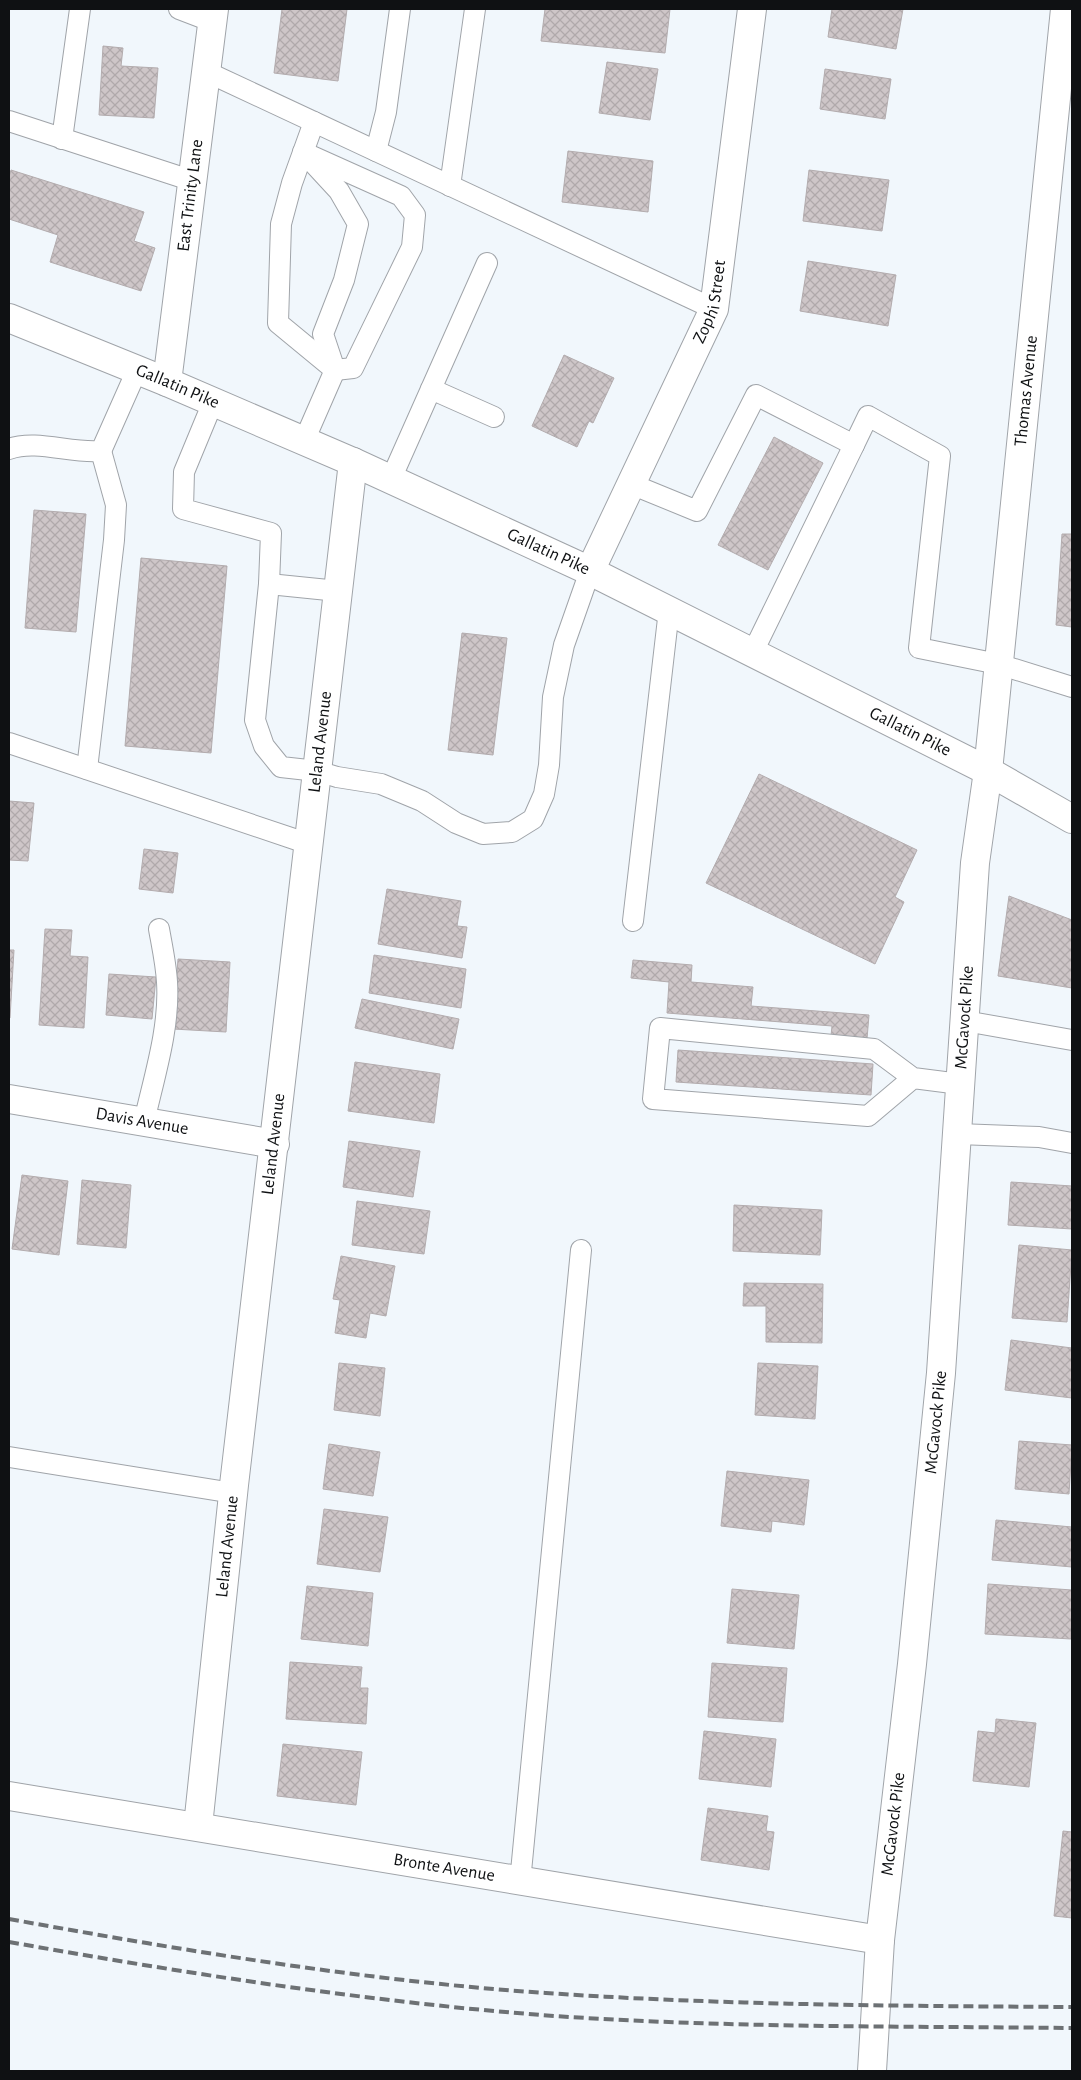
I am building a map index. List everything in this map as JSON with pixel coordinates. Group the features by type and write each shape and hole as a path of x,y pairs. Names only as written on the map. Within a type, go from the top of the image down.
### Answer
{"street":[{"name":"Zophi Street","path":"590,571 714,309 752,9"},
{"name":"Thomas Avenue","path":"988,771 1065,9"},
{"name":"East Trinity Lane","path":"168,382 213,16"},
{"name":"Gallatin Pike","path":"9,318 168,382 353,462 590,571 988,771 1072,819"},
{"name":"Leland Avenue","path":"198,1826 234,1493 353,462"},
{"name":"McGavock Pike","path":"872,2071 880,1940 912,1664 941,1373 975,863 988,771"},
{"name":"Davis Avenue","path":"9,1099 274,1144"},
{"name":"Bronte Avenue","path":"9,1796 880,1940"}],"lane":[{"path":"62,139 80,9"},
{"path":"179,9 213,16"},
{"path":"376,151 386,112 400,9"},
{"path":"450,186 475,9"},
{"path":"207,72 714,309"},
{"path":"9,121 193,181"},
{"path":"303,152 401,196 415,215 412,247 353,368 335,370 278,323 281,224 303,152 314,122"},
{"path":"303,152 339,191 358,224 344,280 323,334 335,370 304,441"},
{"path":"391,479 487,263"},
{"path":"87,768 116,505 100,451 137,370"},
{"path":"431,389 494,417"},
{"path":"631,484 697,511 756,394 854,445"},
{"path":"213,402 184,472 183,509 272,533 269,584 255,720 264,746 281,767 318,771 337,777 381,784 422,801 456,823 483,834 512,832 533,819 544,794 549,766 553,697 564,645 590,571"},
{"path":"753,652 868,416 940,456 920,648 998,664 1072,687"},
{"path":"9,449 26,446 83,453 100,451"},
{"path":"269,584 338,591"},
{"path":"633,921 668,610"},
{"path":"9,743 309,844"},
{"path":"144,1122 156,1069 166,1004 167,983 159,929"},
{"path":"965,1021 1072,1040"},
{"path":"913,1078 868,1116 653,1099 660,1028 874,1050 913,1078 960,1084"},
{"path":"958,1134 1039,1137 1072,1143"},
{"path":"520,1882 580,1250"},
{"path":"9,1457 234,1493"}],"building":[{"path":"282,9 347,9 338,81 274,73"},
{"path":"545,9 670,9 665,53 541,41"},
{"path":"832,9 903,9 896,49 828,37"},
{"path":"103,46 123,48 121,66 158,68 154,118 99,115"},
{"path":"607,62 658,69 650,120 599,113"},
{"path":"825,69 891,79 885,119 820,109"},
{"path":"568,151 653,161 648,212 562,202"},
{"path":"11,170 144,212 134,241 155,248 141,291 50,262 58,235 9,219 9,177"},
{"path":"809,170 889,180 882,231 803,221"},
{"path":"808,261 896,275 888,326 800,311"},
{"path":"564,355 614,378 593,423 589,421 577,447 532,426"},
{"path":"774,437 823,463 768,570 718,545"},
{"path":"34,510 86,514 76,632 25,628"},
{"path":"1062,534 1072,534 1072,627 1056,625"},
{"path":"141,558 227,566 211,753 125,746"},
{"path":"462,633 507,638 493,755 448,750"},
{"path":"759,774 917,850 895,897 904,902 875,964 706,883"},
{"path":"9,801 34,803 28,861 9,860"},
{"path":"144,849 178,853 173,893 139,889"},
{"path":"387,889 461,901 457,926 467,927 462,958 378,944"},
{"path":"1009,896 1072,920 1072,988 998,976"},
{"path":"45,929 72,930 70,956 88,957 84,1028 39,1025"},
{"path":"9,950 14,950 10,1018 9,1018"},
{"path":"374,955 466,969 461,1008 369,993"},
{"path":"178,959 230,962 226,1032 173,1029"},
{"path":"633,960 692,965 691,982 753,987 751,1006 869,1015 867,1039 831,1036 832,1026 667,1013 669,982 631,978"},
{"path":"109,974 156,977 152,1019 106,1015"},
{"path":"362,999 459,1019 453,1049 355,1028"},
{"path":"678,1050 873,1064 871,1095 676,1082"},
{"path":"355,1062 440,1074 434,1123 348,1111"},
{"path":"349,1141 420,1151 413,1197 343,1187"},
{"path":"22,1175 68,1181 59,1255 12,1249"},
{"path":"82,1180 131,1185 126,1248 77,1244"},
{"path":"1011,1182 1072,1186 1072,1229 1008,1225"},
{"path":"357,1201 430,1211 424,1254 352,1245"},
{"path":"734,1205 822,1210 820,1255 733,1251"},
{"path":"1019,1245 1072,1250 1067,1322 1012,1318"},
{"path":"341,1256 395,1266 386,1316 370,1313 366,1338 335,1333 340,1300 333,1299"},
{"path":"744,1283 823,1284 822,1343 766,1342 766,1306 743,1306"},
{"path":"1011,1340 1072,1348 1072,1398 1005,1390"},
{"path":"339,1363 385,1368 380,1416 334,1410"},
{"path":"758,1363 818,1366 815,1419 755,1415"},
{"path":"1019,1441 1072,1445 1069,1494 1015,1489"},
{"path":"329,1444 380,1452 373,1496 323,1489"},
{"path":"727,1471 809,1480 804,1525 772,1521 771,1532 721,1526"},
{"path":"324,1509 388,1517 380,1572 317,1564"},
{"path":"996,1520 1072,1527 1072,1567 992,1560"},
{"path":"988,1584 1072,1590 1071,1639 985,1634"},
{"path":"307,1586 373,1593 368,1646 301,1639"},
{"path":"732,1589 799,1595 794,1649 727,1643"},
{"path":"290,1662 362,1667 360,1688 368,1688 366,1724 286,1719"},
{"path":"712,1663 787,1668 783,1722 708,1717"},
{"path":"996,1719 1036,1723 1029,1787 973,1781 978,1731 995,1733"},
{"path":"704,1731 776,1739 771,1787 699,1779"},
{"path":"283,1744 362,1752 356,1805 277,1796"},
{"path":"708,1808 768,1816 766,1831 774,1832 769,1870 701,1860"},
{"path":"1063,1831 1072,1832 1072,1918 1054,1916"}],"railway":[{"path":"9,1919 277,1964 479,1988 677,2000 1072,2007"},
{"path":"9,1942 141,1965 274,1985 407,2002 541,2015 740,2024 1072,2028"}]}
